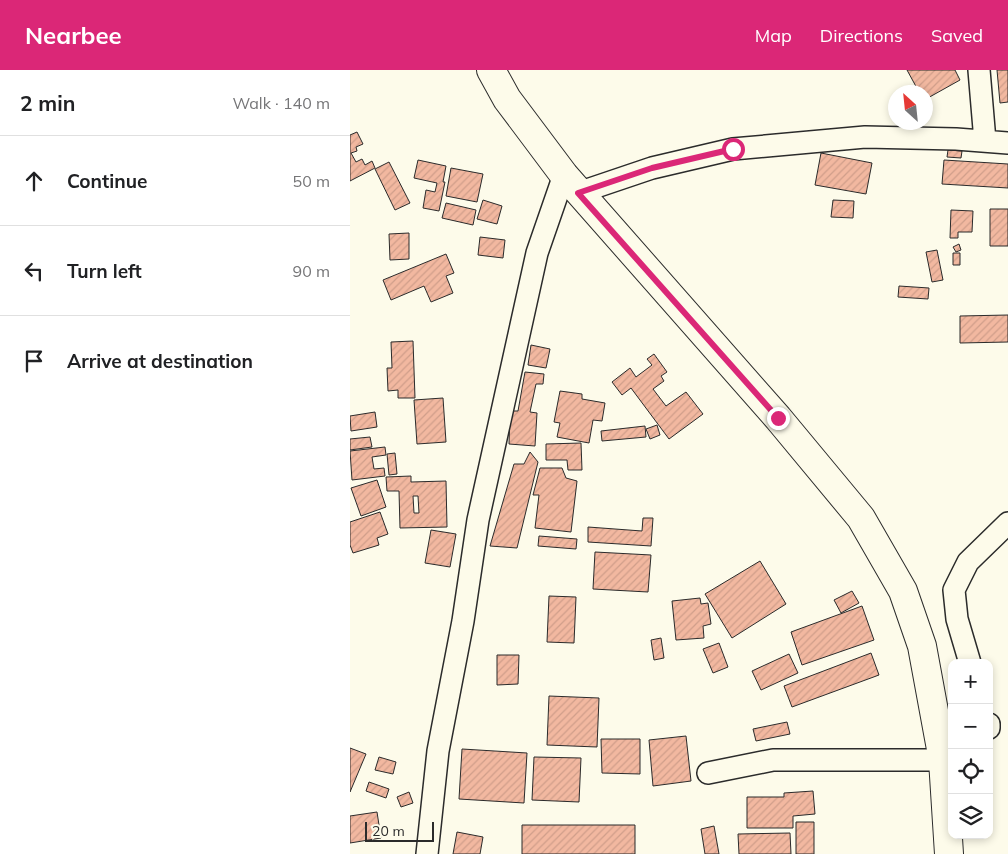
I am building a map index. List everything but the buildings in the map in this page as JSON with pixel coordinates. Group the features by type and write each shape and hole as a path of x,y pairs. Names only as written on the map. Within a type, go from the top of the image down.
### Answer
{"main road":[{"path":"490,70 507,100 571,184 778,418 861,518 903,591 922,646 946,771 949,854"}],"street":[{"path":"979,70 985,141"},
{"path":"427,854 438,751 463,621 478,520 537,253 571,184 733,149 866,137 1008,143"},
{"path":"969,659 956,619 954,590 968,562 1008,523"},
{"path":"708,773 773,760 946,771"}],"route":[{"path":"733,149 652,168 578,193 778,418"}]}
